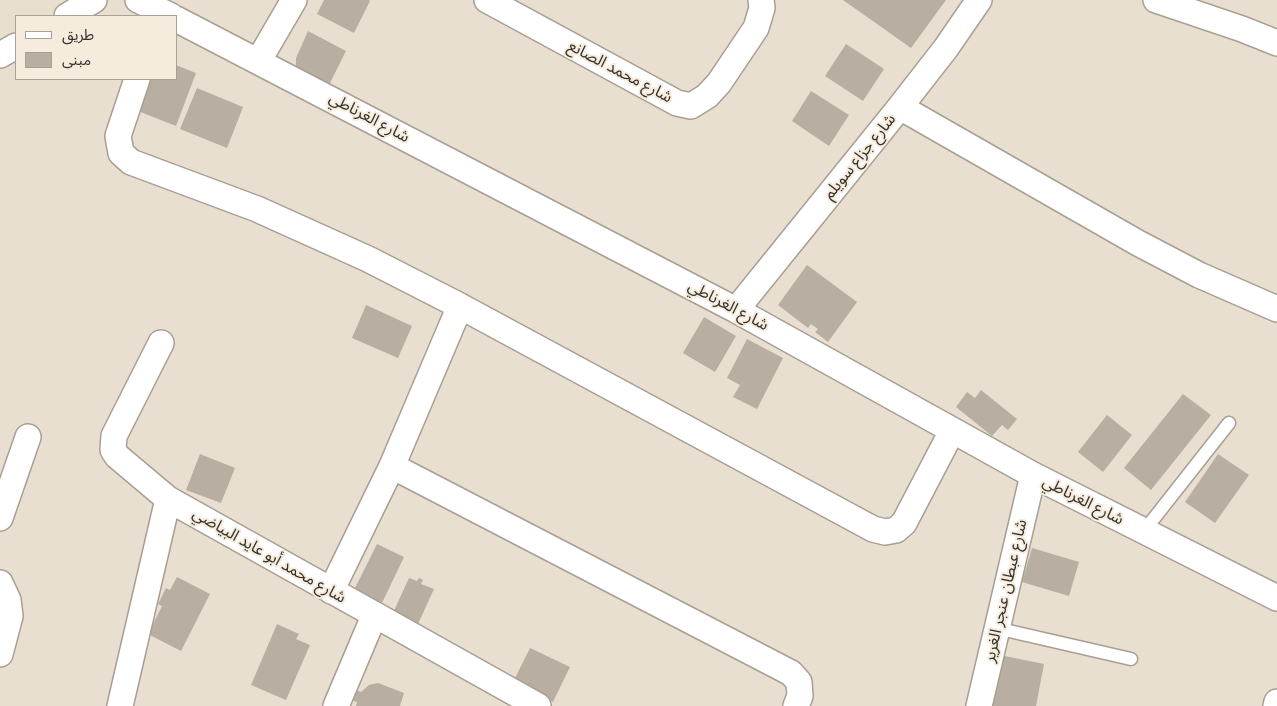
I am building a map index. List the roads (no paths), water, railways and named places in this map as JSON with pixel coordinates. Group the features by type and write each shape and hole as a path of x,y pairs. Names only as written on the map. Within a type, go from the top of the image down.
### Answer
{"street":[{"path":"69,15 94,0"},
{"path":"259,60 294,0"},
{"name":"شارع محمد الصانع","path":"487,0 678,103 691,106 707,96 719,83 756,28 762,8 761,0"},
{"name":"شارع جزاع سويلم","path":"736,310 900,107 946,48 979,0"},
{"path":"1156,0 1242,28 1277,43"},
{"name":"شارع الغرناطي","path":"178,20 259,60 736,310 1033,475 1277,598"},
{"path":"0,55 15,47"},
{"path":"137,80 118,136 121,153 131,162 257,209 368,259 460,306 873,530 885,532 896,530 904,523 952,431"},
{"path":"900,107 1138,244 1199,275 1277,309"},
{"path":"331,591 392,466 460,306"},
{"name":"شارع محمد أبو عايد البياضي","path":"161,343 114,436 113,450 123,462 168,498 524,703"},
{"path":"0,518 28,437"},
{"path":"392,466 791,673 799,682 800,696 796,706"},
{"name":"شارع عبطان عنجر الغرير","path":"979,706 1033,475"},
{"path":"120,706 168,498"},
{"path":"0,583 8,600 10,616 0,654"},
{"path":"336,706 374,616"},
{"path":"1276,706 1277,702"}],"lane":[{"path":"1144,531 1229,423"},
{"path":"996,628 1132,659"}]}
